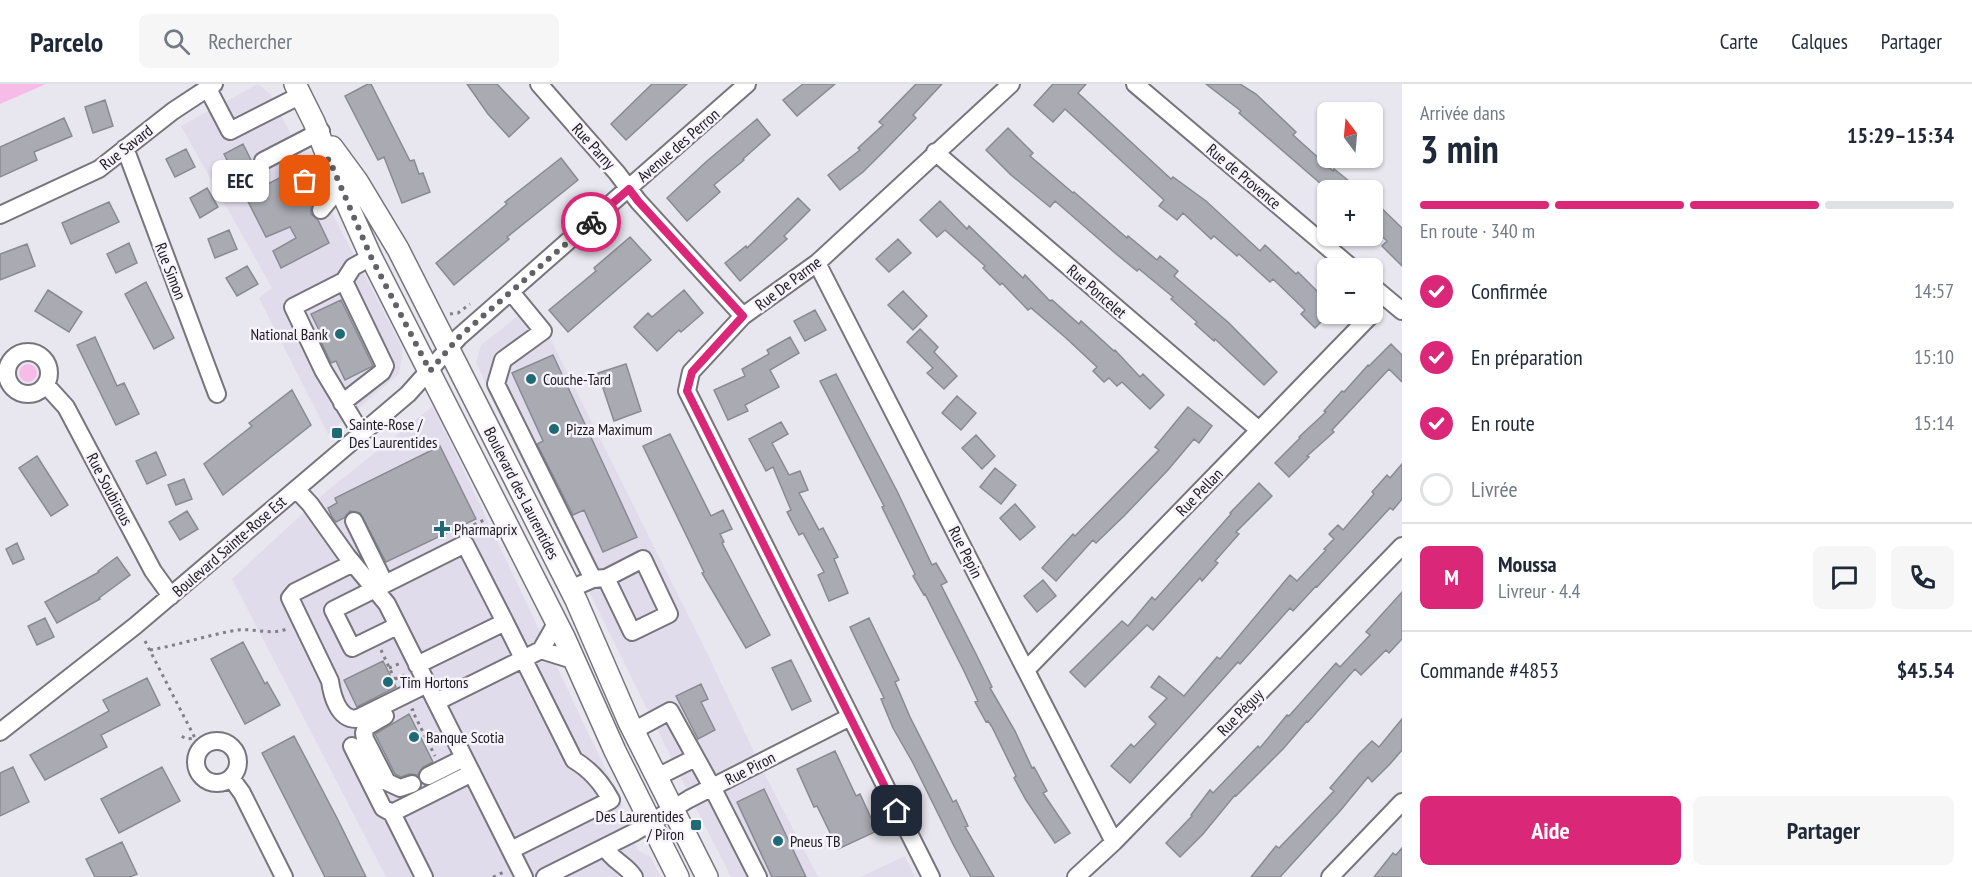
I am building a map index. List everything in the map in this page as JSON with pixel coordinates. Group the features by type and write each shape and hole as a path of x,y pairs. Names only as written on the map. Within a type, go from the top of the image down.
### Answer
{"main road":[{"name":"Boulevard des Laurentides","path":"298,90 348,184 371,257 557,622 604,729 678,877"},
{"name":"Boulevard des Laurentides","path":"348,184 398,249 570,589 633,730 707,877"}],"street":[{"name":"Rue Parny","path":"539,84 617,173 638,201 743,316"},
{"name":"Avenue des Perron","path":"448,349 747,84"},
{"name":"Rue De Parme","path":"931,877 687,391 692,372 743,316 817,263 1011,84"},
{"name":"Rue de Provence","path":"1135,84 1340,258"},
{"path":"210,86 230,131 298,90"},
{"name":"Rue Savard","path":"0,214 99,169 124,148 210,86"},
{"path":"263,161 318,129"},
{"name":"Rue Simon","path":"124,148 218,394"},
{"name":"Rue Poncelet","path":"935,152 1258,430"},
{"path":"305,181 316,166 334,157"},
{"path":"321,210 348,184"},
{"path":"361,434 331,381 322,370 293,307 344,282 353,267 371,257"},
{"name":"Rue Pepin","path":"817,263 1114,842"},
{"path":"342,403 382,372 385,366 344,282"},
{"path":"511,292 543,331 503,360 496,384 523,439 599,578 570,589"},
{"path":"1383,295 1402,311"},
{"name":"Rue Pellan","path":"1383,302 1387,298"},
{"name":"Rue Pellan","path":"1026,670 1361,324"},
{"name":"Boulevard Sainte-Rose Est","path":"0,732 76,674 171,596 416,387 448,349"},
{"name":"Rue Soubirous","path":"46,385 66,407 153,572 171,596"},
{"path":"501,450 523,439"},
{"path":"296,489 310,504 353,563 380,586"},
{"path":"354,521 387,604 524,877"},
{"path":"398,626 352,648 333,610 465,544 574,760 602,783 611,800 511,850"},
{"name":"Rue Péguy","path":"1076,877 1114,842 1402,546"},
{"path":"353,563 293,594 290,601 330,681 332,693 341,712 349,719 356,719 523,659 541,650 557,622"},
{"path":"417,665 505,622"},
{"path":"541,650 576,661"},
{"path":"412,784 400,788 387,782 365,739 365,730 371,723 431,693"},
{"path":"633,730 670,711 758,877"},
{"name":"Rue Piron","path":"545,877 605,847 712,787 850,717"},
{"path":"352,746 383,807 392,813 424,877"},
{"path":"657,777 695,758"},
{"path":"434,770 468,765"},
{"path":"392,813 468,765"},
{"path":"231,778 242,793 284,877"},
{"path":"1329,877 1402,802"},
{"path":"605,847 610,856 626,867 634,877"}],"path":[{"path":"448,314 458,313 473,302"},
{"path":"150,650 240,630 279,632 301,622"},
{"path":"145,641 195,738 187,739 181,736"},
{"path":"378,645 400,689"},
{"path":"384,656 391,653"},
{"path":"419,706 412,710 434,770"}],"shaded area":[{"path":"0,84 46,84 0,104"},
{"path":"258,84 270,94 403,349 399,374 328,434 259,298 272,288 181,126"},
{"path":"533,304 707,653 766,777 818,877 731,877 698,812 476,363 481,345"},
{"path":"24,364 32,364 37,369 35,380 24,382 19,377 19,369"},
{"path":"433,406 623,806 620,817 639,851 650,856 661,877 386,877 232,579 327,491"},
{"path":"905,856 915,877 860,877"}],"building":[{"path":"371,84 410,161 414,160 419,174 423,173 430,192 402,203 384,157 378,160 345,96"},
{"path":"467,84 497,84 529,118 509,137 488,114"},
{"path":"652,84 687,84 626,140 611,124"},
{"path":"803,84 835,84 797,116 783,100"},
{"path":"916,84 942,84 913,115 916,118 863,172 840,190 828,175 860,150 858,148 883,125 879,122"},
{"path":"1053,84 1086,84 1078,93 1171,179 1173,177 1206,201 1260,251 1265,245 1317,291 1317,324 1319,324 1315,328 1301,314 1305,310 1273,279 1270,282 1239,254 1237,256 1214,236 1211,239 1183,213 1177,220 1159,206 1164,200 1065,109 1053,122 1034,105"},
{"path":"1206,84 1240,84 1256,94 1296,132 1293,135 1317,157 1317,168 1330,168 1333,171 1334,169 1348,180 1317,180 1239,113 1241,111"},
{"path":"105,100 113,126 93,133 85,107"},
{"path":"64,118 72,136 34,152 37,160 0,177 0,147"},
{"path":"757,119 770,135 714,185 720,192 687,221 667,198"},
{"path":"1008,128 1033,153 1030,156 1073,193 1127,238 1128,236 1157,260 1160,256 1178,271 1174,276 1229,323 1277,372 1264,385 1215,339 1214,341 1195,324 1197,322 1171,299 1173,297 1139,269 1137,271 1055,201 1050,207 1011,175 986,150"},
{"path":"243,144 264,186 293,171 296,186 303,191 311,207 311,214 318,220 329,243 281,268 273,251 296,238 290,227 266,237 224,154"},
{"path":"186,149 195,167 175,177 166,159"},
{"path":"561,158 578,180 507,237 509,239 454,285 436,263 507,204 505,202"},
{"path":"207,188 218,207 200,218 190,198"},
{"path":"798,198 810,210 784,236 787,239 740,281 725,263 746,246 747,248"},
{"path":"940,201 967,229 969,226 1023,278 1025,275 1050,301 1052,300 1079,324 1081,321 1115,350 1140,377 1143,374 1164,395 1150,409 1122,382 1117,386 1109,378 1104,382 1093,371 1097,367 1031,308 1028,310 1002,283 1000,285 983,268 985,266 945,230 937,237 920,220"},
{"path":"109,202 119,222 71,244 62,223"},
{"path":"1383,210 1402,228 1402,266 1382,246 1387,241 1383,237"},
{"path":"229,230 237,249 215,258 208,239"},
{"path":"630,237 651,260 568,332 549,310 596,271 594,268"},
{"path":"898,239 911,253 889,272 876,259"},
{"path":"129,243 137,263 116,273 107,254"},
{"path":"27,244 35,266 0,280 0,254"},
{"path":"247,266 258,284 237,296 226,278"},
{"path":"146,282 174,338 154,349 125,294"},
{"path":"48,290 82,312 69,332 35,311"},
{"path":"684,290 703,313 681,332 679,330 657,351 634,327 648,313 652,317"},
{"path":"903,291 927,316 913,330 888,305"},
{"path":"341,300 373,366 345,380 336,361 331,363 311,314"},
{"path":"815,310 826,330 805,341 794,321"},
{"path":"920,329 938,347 934,352 957,376 944,389 927,373 933,368 907,342"},
{"path":"95,337 117,386 124,383 139,414 116,425 77,345"},
{"path":"790,337 799,353 770,370 779,387 745,405 748,411 728,420 714,390 745,376 742,369 769,354 767,350"},
{"path":"1391,344 1402,355 1402,382 1389,369 1332,430 1334,432 1307,456 1309,457 1289,477 1275,463 1326,412 1324,411 1342,391 1344,392"},
{"path":"553,355 637,537 603,552 584,510 573,515 537,444 543,441 512,373"},
{"path":"626,364 641,411 614,421 598,373"},
{"path":"836,374 897,491 932,565 936,563 947,582 941,585 992,687 990,688 1015,731 1032,768 1034,767 1047,791 1043,793 1070,833 1055,843 1026,800 992,727 988,721 986,722 975,702 978,701 964,671 925,594 913,576 915,574 882,507 884,506 820,381"},
{"path":"292,390 311,425 223,495 204,464 252,426 249,423"},
{"path":"957,396 976,413 961,430 942,413"},
{"path":"1188,407 1212,426 1199,443 1194,439 1124,516 1096,543 1093,540 1056,581 1042,568 1073,534 1075,536 1159,450 1155,447"},
{"path":"781,422 788,434 772,443 789,475 800,471 808,490 799,493 819,530 823,528 838,557 834,559 848,593 829,601 818,575 824,572 803,533 799,535 787,512 791,510 773,467 766,471 749,439"},
{"path":"670,434 711,516 723,510 732,529 720,534 724,542 722,543 770,635 746,648 702,573 704,572 643,446"},
{"path":"976,435 995,456 982,469 962,448"},
{"path":"440,446 476,519 386,562 360,513 350,511 336,522 332,517 328,508 337,503 335,498"},
{"path":"156,452 166,475 147,484 136,461"},
{"path":"37,456 68,505 51,516 19,468"},
{"path":"1402,464 1402,499 1393,510 1390,508 1293,611 1290,608 1240,664 1238,662 1130,783 1111,766 1131,744 1134,747 1156,724 1149,717 1167,698 1151,687 1159,676 1184,696 1217,657 1220,659 1290,575 1297,581 1334,539 1329,534 1338,525 1343,530 1387,475 1390,478"},
{"path":"995,468 1016,485 1001,504 980,487"},
{"path":"184,479 192,499 176,505 168,485"},
{"path":"1259,483 1272,496 1236,532 1239,534 1215,561 1218,563 1202,581 1200,578 1153,630 1147,625 1085,687 1070,672 1122,621 1128,626 1152,597 1155,600"},
{"path":"1015,504 1035,527 1020,540 1000,518"},
{"path":"187,511 198,529 180,540 169,522"},
{"path":"17,543 24,559 13,564 6,549"},
{"path":"117,557 130,575 100,599 57,623 45,602 99,572"},
{"path":"1043,580 1056,596 1037,612 1024,596"},
{"path":"1402,592 1402,639 1389,653 1386,650 1361,675 1355,669 1283,749 1235,795 1203,834 1180,857 1166,843 1192,816 1210,790 1213,793 1258,746 1260,748 1287,715 1289,716 1336,663 1340,667 1370,635 1366,632"},
{"path":"45,618 54,637 37,645 28,626"},
{"path":"869,618 899,680 895,682 910,717 953,802 956,800 968,826 965,827 994,877 971,877 893,728 881,699 884,698 850,627"},
{"path":"243,642 265,684 267,682 280,705 245,724 211,659"},
{"path":"791,660 811,701 792,710 772,668"},
{"path":"383,661 396,687 357,707 344,680"},
{"path":"147,678 160,705 101,735 107,747 45,780 30,755 109,711 103,700"},
{"path":"701,684 708,699 701,702 715,730 698,739 676,696"},
{"path":"409,714 433,762 423,767 418,775 409,774 401,777 395,774 375,734"},
{"path":"1402,719 1402,750 1390,764 1372,782 1368,777 1280,877 1251,877 1276,846 1279,848 1334,791 1330,788 1359,754 1372,741 1379,747"},
{"path":"294,736 366,877 325,877 262,753"},
{"path":"835,751 856,796 860,794 877,831 838,849 817,806 814,807 797,769"},
{"path":"13,767 29,802 0,816 0,773"},
{"path":"162,767 180,801 119,833 101,799"},
{"path":"764,789 806,877 772,877 737,802"},
{"path":"122,842 137,874 130,877 95,877 86,859"},
{"path":"1402,848 1402,877 1374,877 1393,853 1396,855"}],"way so far":[{"path":"305,181 316,166 329,159 371,257 430,371 459,337 591,222"}],"place":[{"name":"EEC","path":"305,181"},
{"name":"National Bank","path":"340,334"},
{"name":"Couche-Tard","path":"531,379"},
{"name":"Pizza Maximum","path":"554,429"},
{"name":"Sainte-Rose / Des Laurentides","path":"337,433"},
{"name":"Pharmaprix","path":"442,529"},
{"name":"Tim Hortons","path":"388,682"},
{"name":"Banque Scotia","path":"414,737"},
{"name":"Des Laurentides / Piron","path":"696,825"},
{"name":"Pneus TB","path":"778,841"}],"route":[{"path":"591,222 629,189 743,316 692,372 687,391 897,811"}]}
